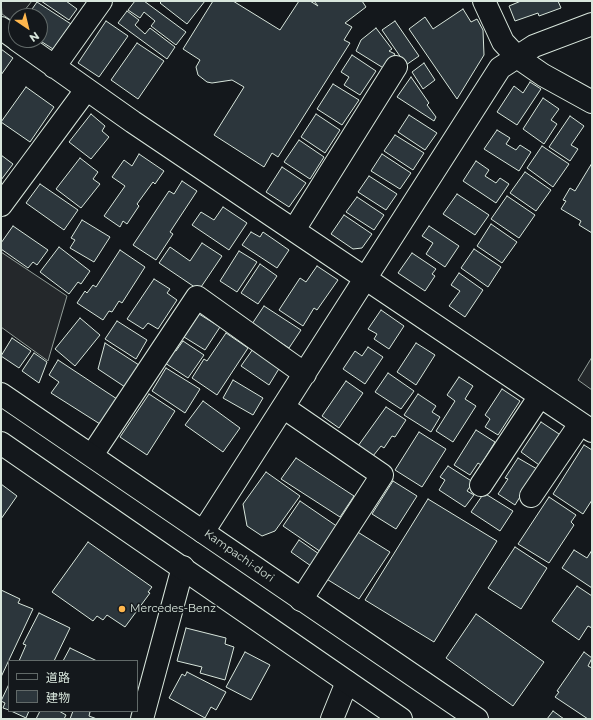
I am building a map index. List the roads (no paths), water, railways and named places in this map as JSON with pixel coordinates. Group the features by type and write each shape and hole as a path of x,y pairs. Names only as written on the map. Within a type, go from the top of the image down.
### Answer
{"main road":[{"path":"54,67 101,1"},
{"path":"484,1 503,42 517,57 543,75 592,102"},
{"path":"203,532 500,68 534,46 592,24"},
{"path":"28,48 86,90 586,428 531,496"},
{"path":"294,230 396,66"},
{"path":"1,205 86,90"},
{"path":"92,455 197,297 305,374"},
{"name":"Kampachi-dori","path":"1,394 477,719"},
{"path":"481,485 540,396"},
{"path":"283,407 382,475 301,600"},
{"path":"1,443 183,567 401,719"},
{"path":"142,719 183,567"},
{"path":"332,719 347,682"}],"place":[{"name":"Mercedes-Benz","path":"122,609"}]}
